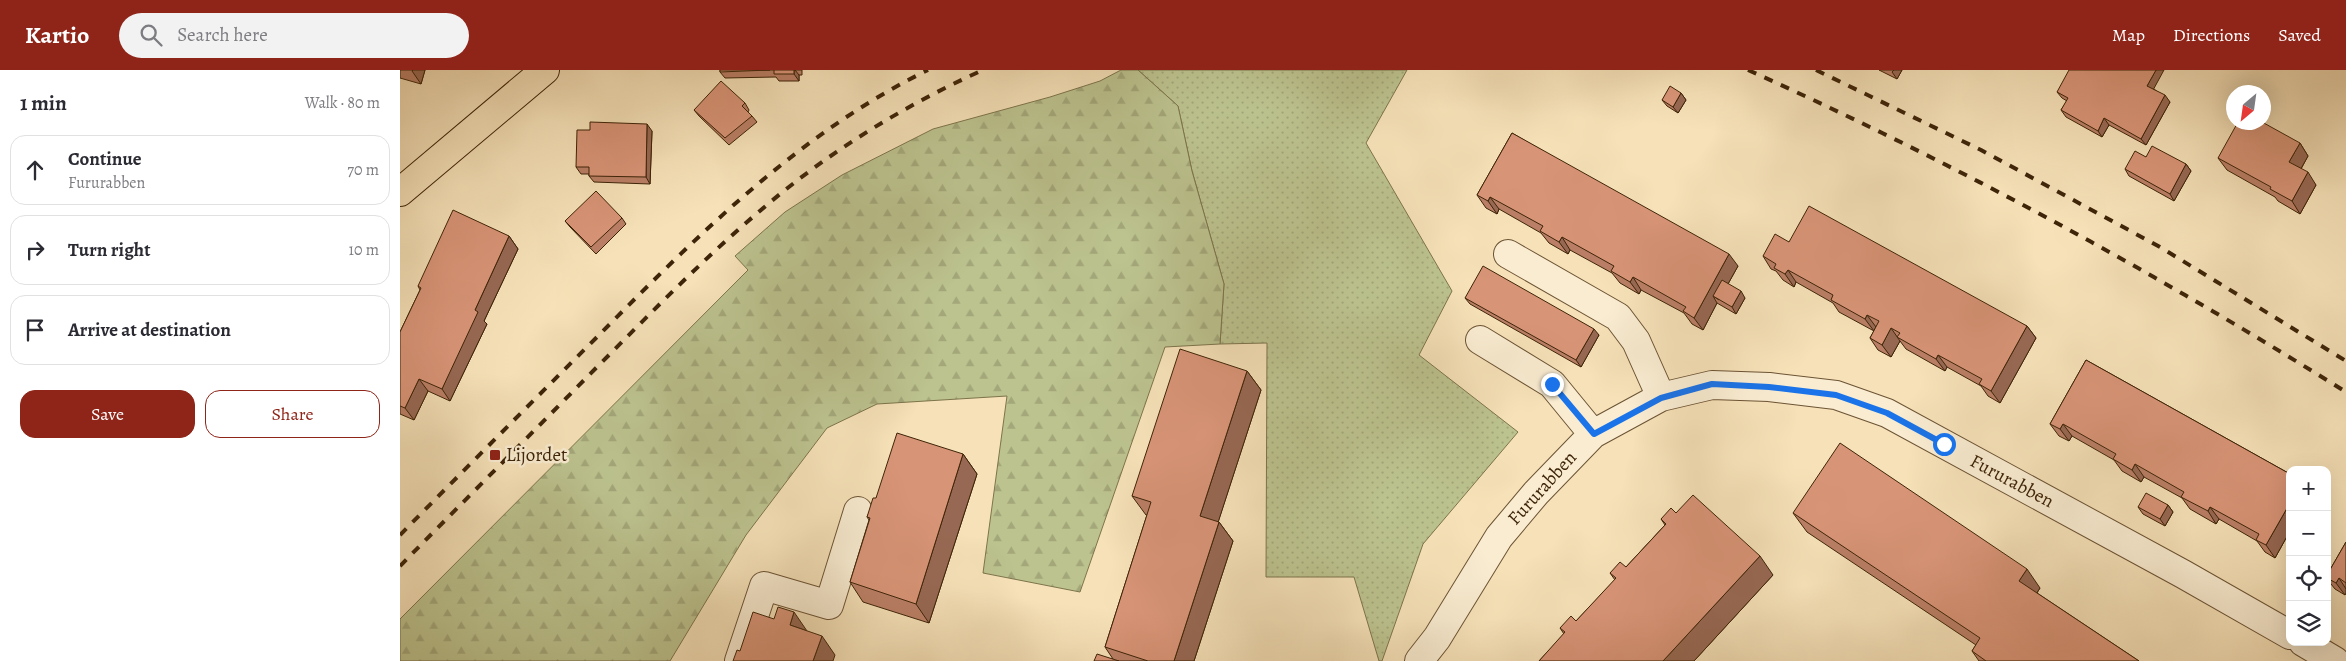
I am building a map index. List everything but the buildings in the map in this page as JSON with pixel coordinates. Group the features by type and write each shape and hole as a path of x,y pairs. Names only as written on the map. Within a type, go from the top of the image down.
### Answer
{"main road":[{"path":"400,192 545,70"}],"street":[{"path":"1508,254 1618,317 1636,341 1661,398"},
{"path":"1480,340 1552,384 1594,434"},
{"name":"Fururabben","path":"1419,661 1437,638 1499,536 1536,493 1594,434 1661,398 1712,384 1769,387 1836,395 1887,413 2183,574 2286,633"},
{"path":"739,661 764,586 829,604 858,511"},
{"path":"2310,646 2336,661"}],"green space":[{"path":"1121,70 1138,70 1178,106 1192,171 1224,284 1220,344 1165,347 1080,592 983,573 1007,396 877,404 827,428 746,535 670,661 400,661 400,619 748,270 735,256 785,212 842,175 933,129 1050,97 1100,81"},
{"path":"1138,70 1407,70 1366,143 1452,291 1419,355 1518,432 1423,544 1382,661 1379,661 1354,577 1266,577 1267,343 1220,344 1224,284 1192,171 1178,106"}],"railway":[{"path":"400,535 637,296 714,223 795,154 837,123 882,95 928,70"},
{"path":"400,566 657,307 718,248 761,210 812,169 867,132 924,99 983,70"},
{"path":"1748,70 1902,143 2053,221 2201,304 2346,392"},
{"path":"1816,70 1981,150 2160,247 2346,361"}],"place":[{"name":"Lijordet","path":"495,455"}],"route":[{"path":"1552,384 1594,434 1661,398 1712,384 1769,387 1836,395 1887,413 1944,444"}]}
